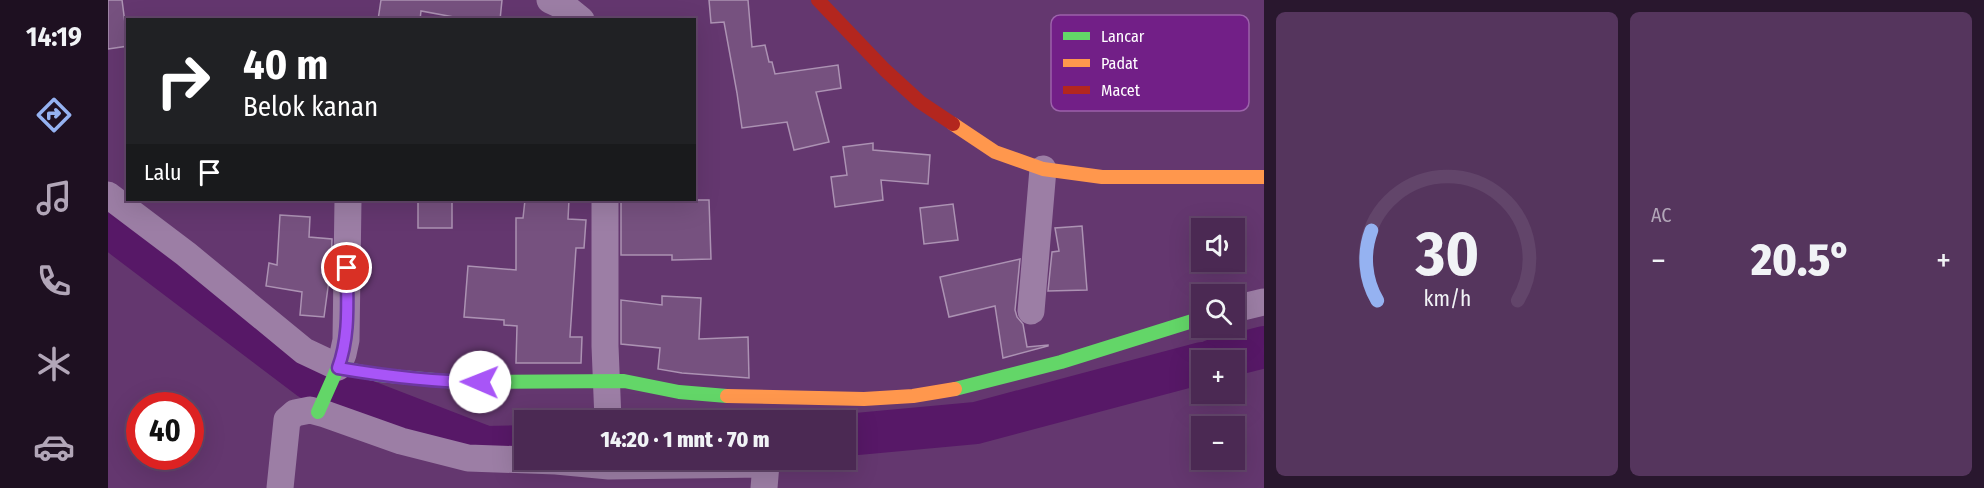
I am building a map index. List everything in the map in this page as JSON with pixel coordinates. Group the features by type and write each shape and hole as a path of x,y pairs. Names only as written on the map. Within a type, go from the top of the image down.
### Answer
{"street":[{"path":"550,0 565,7 579,18"},
{"path":"818,0 885,70 920,102 995,152 1043,169 1102,177 1264,177"},
{"path":"1031,311 1043,169"},
{"path":"108,195 186,254 304,351 336,372 457,382 608,380 772,407 913,396 968,387 1061,362 1191,321"},
{"path":"320,406 336,372 346,340 348,201"},
{"path":"605,201 605,346 608,410"},
{"path":"1245,306 1264,302"},
{"path":"280,488 287,420 290,415 320,406 401,441 468,458 514,460"}],"building":[{"path":"108,0 122,0 126,46 108,49"},
{"path":"381,0 502,0 500,18 459,18 421,11 420,18 378,18"},
{"path":"709,0 748,0 752,47 765,45 775,74 838,65 841,88 816,92 829,142 794,150 787,122 742,128 724,22 711,23"},
{"path":"873,143 873,150 930,155 928,184 881,180 883,200 835,207 831,177 847,175 843,147"},
{"path":"709,200 711,259 672,260 672,255 621,255 621,201"},
{"path":"418,201 452,201 452,228 418,228"},
{"path":"525,201 569,201 568,219 586,220 584,248 576,248 570,337 582,337 581,363 516,363 517,326 504,325 504,320 464,317 468,266 516,270 516,218 523,218"},
{"path":"953,204 958,240 924,244 920,208"},
{"path":"280,215 310,217 309,237 332,239 324,317 300,315 302,292 266,286 269,263 277,265"},
{"path":"1082,226 1087,290 1048,291 1052,252 1059,251 1055,228"},
{"path":"1020,259 1015,310 1017,317 1023,324 1027,347 1048,346 1003,358 995,306 949,317 940,277"},
{"path":"662,296 701,298 699,339 748,337 749,378 658,369 660,348 621,344 621,300 662,305"}],"waterway":[{"path":"108,226 310,379 486,447 514,446"},
{"path":"1245,352 1264,347"},
{"path":"856,434 976,423 1191,366"}],"traffic: fast":[{"path":"955,389 1061,362 1191,321"},
{"path":"318,412 338,367 379,375 457,382 624,381 679,392 727,396"}],"traffic: slow":[{"path":"953,124 995,152 1043,169 1102,177 1264,177"},
{"path":"727,396 864,399 913,396 955,389"}],"traffic: jam":[{"path":"818,0 885,70 920,102 953,124"}],"route":[{"path":"347,268 346,340 338,368 379,375 480,382"}]}
